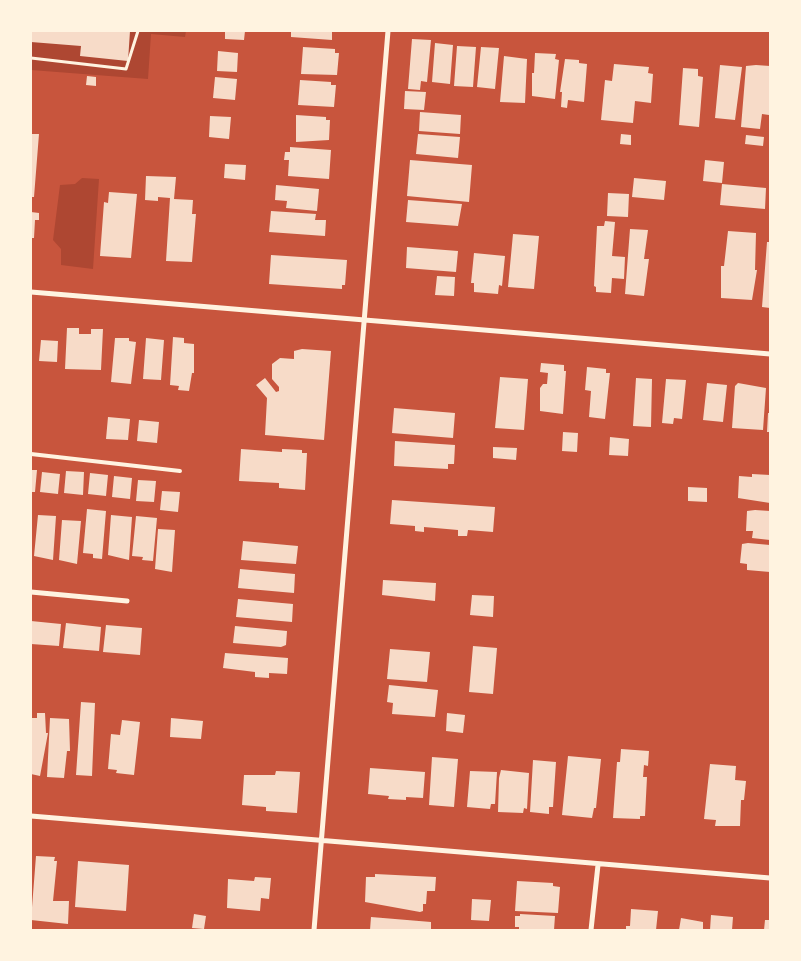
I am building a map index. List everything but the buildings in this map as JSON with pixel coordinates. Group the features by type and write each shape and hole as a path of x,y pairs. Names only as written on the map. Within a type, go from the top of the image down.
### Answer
{"street":[{"path":"314,930 388,31"},
{"path":"31,292 770,354"},
{"path":"31,592 127,601"},
{"path":"31,816 770,878"},
{"path":"592,930 598,865"}],"lane":[{"path":"31,454 180,471"}],"path":[{"path":"31,58 126,69 138,31"}],"shaded area":[{"path":"31,31 186,31 185,37 151,34 148,79 31,70"},
{"path":"82,178 99,179 93,269 61,265 61,249 53,240 60,185 75,184"}]}
